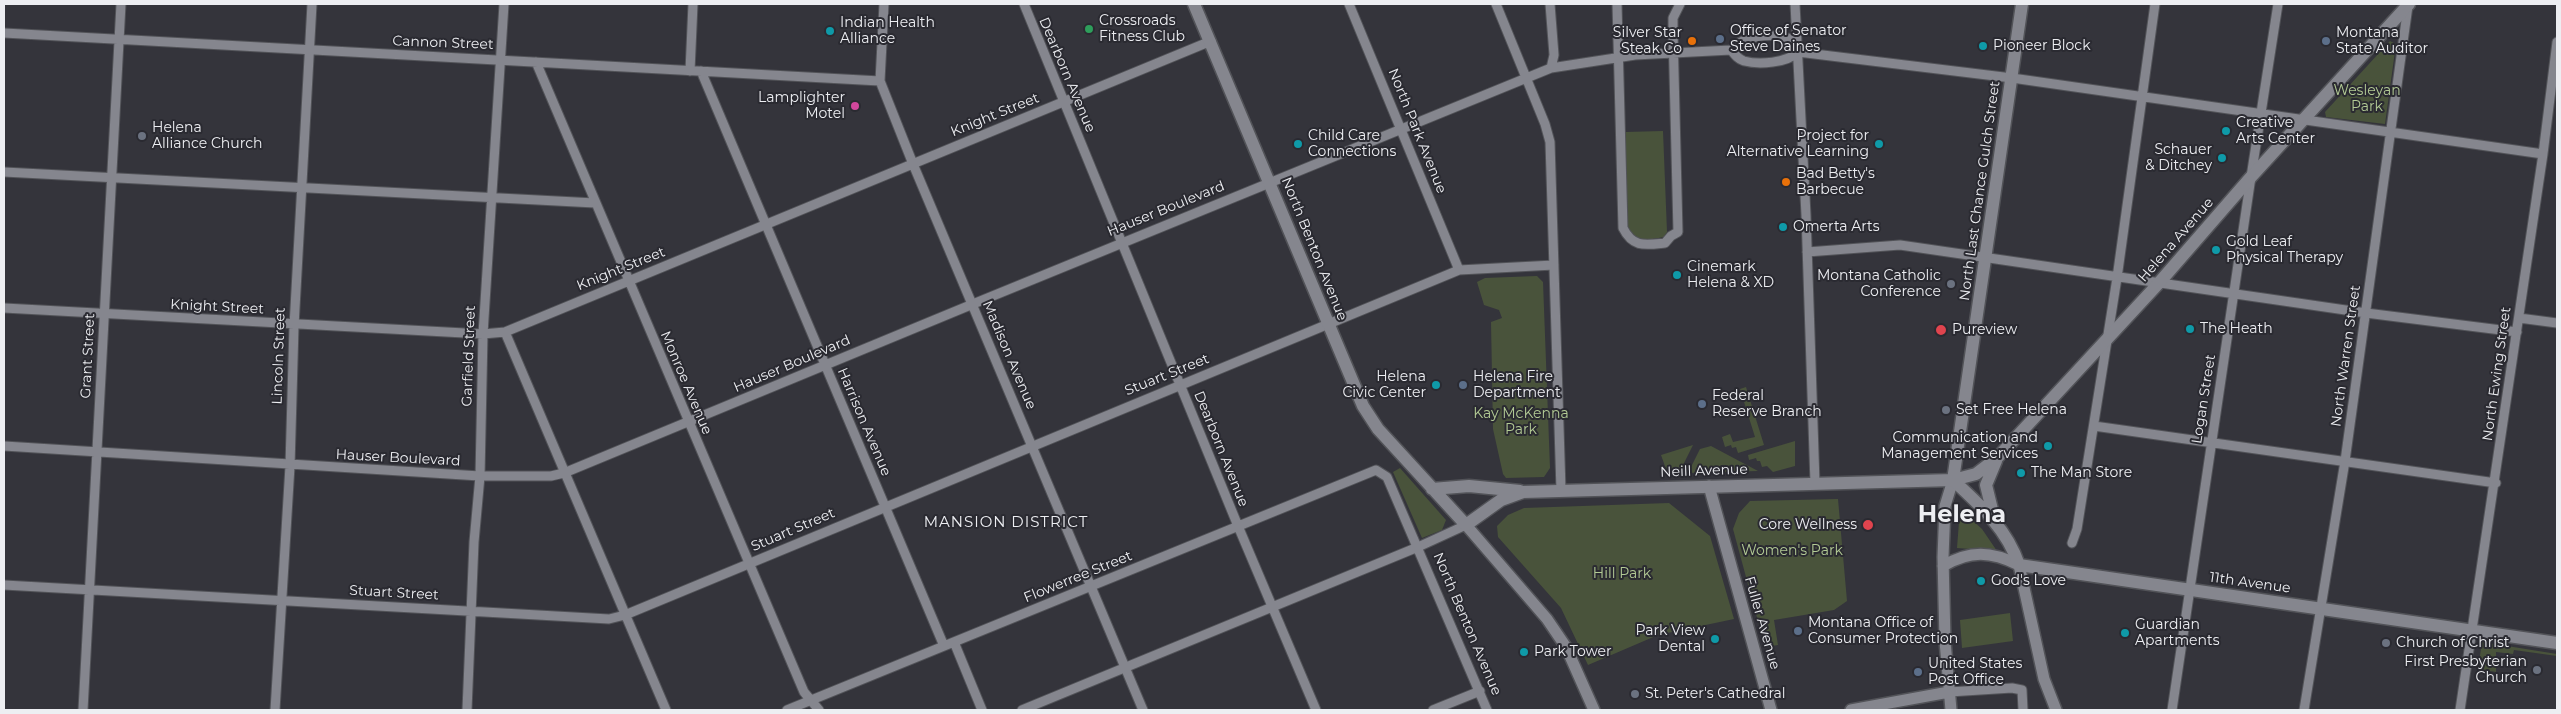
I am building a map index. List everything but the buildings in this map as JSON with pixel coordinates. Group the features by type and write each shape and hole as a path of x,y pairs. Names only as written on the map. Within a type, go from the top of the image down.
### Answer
{"main road":[{"name":"North Benton Avenue","path":"1194,4 1211,40 1356,391 1371,419 1432,489"},
{"name":"North Last Chance Gulch Street","path":"1953,480 2022,4"},
{"name":"Helena Avenue","path":"1953,480 1976,474 1997,458 2158,284 2250,177 2409,4"},
{"path":"1995,520 1986,485 1997,458"},
{"name":"Neill Avenue","path":"1466,525 1501,500 1523,492 1953,480"},
{"path":"1953,480 1995,520 2015,553 2019,565"},
{"path":"1432,489 1485,486 1523,492"},
{"path":"1432,489 1466,525"},
{"name":"11th Avenue","path":"2019,565 2557,643"}],"street":[{"name":"Grant Street","path":"83,710 121,4"},
{"name":"Lincoln Street","path":"275,710 290,466 294,326 312,4"},
{"name":"Garfield Street","path":"467,710 480,476 483,334 490,198 504,4"},
{"path":"690,71 693,4"},
{"name":"Madison Avenue","path":"884,4 880,81 913,164 1143,710"},
{"name":"Dearborn Avenue","path":"1024,4 1238,526 1316,710"},
{"name":"North Park Avenue","path":"1349,4 1458,270"},
{"path":"1496,4 1550,142 1561,490"},
{"path":"1550,4 1554,55 1551,68"},
{"path":"1617,4 1622,228 1628,239 1639,244 1665,243 1670,236 1678,232 1673,18 1680,4"},
{"path":"1795,4 1807,252 1815,483"},
{"path":"2072,543 2077,529 2094,426 2155,4"},
{"name":"Logan Street","path":"2172,710 2250,177 2262,115 2278,4"},
{"name":"North Warren Street","path":"2304,710 2345,461 2409,4"},
{"name":"Cannon Street","path":"4,33 880,81"},
{"path":"1798,52 1792,58 1782,60 1745,61 1738,58 1731,50 1743,40 1777,37 1790,40 1798,52 2012,78 2544,154"},
{"name":"Knight Street","path":"4,308 294,326 483,334 505,332 1211,40"},
{"name":"North Ewing Street","path":"2460,710 2474,631 2544,154 2557,42"},
{"name":"Hauser Boulevard","path":"4,446 98,450 290,466 480,476 551,476 564,474 824,365 1526,77 1551,68 1618,57 1731,50"},
{"name":"Monroe Avenue","path":"536,62 748,564 804,692 819,710"},
{"name":"Harrison Avenue","path":"701,71 944,646"},
{"path":"4,172 301,186 595,203"},
{"path":"1807,252 1900,245 2158,284 2517,332"},
{"name":"Stuart Street","path":"4,585 609,619 624,615 1458,270 1554,265"},
{"path":"2520,318 2557,323"},
{"path":"505,332 666,710"},
{"path":"2094,426 2496,483"},
{"name":"Flowerree Street","path":"787,710 1238,526 1370,470 1379,470"},
{"name":"North Benton Avenue","path":"1379,470 1387,476 1487,710"},
{"name":"North Last Chance Gulch Street","path":"1951,710 1943,566 1945,506 1953,480"},
{"name":"Fuller Avenue","path":"1710,486 1771,710"},
{"path":"1022,710 1272,608 1466,525 1547,619 1566,647 1594,710"},
{"name":"11th Avenue","path":"1943,566 1958,557 1969,554 2004,558 2019,565"},
{"path":"2019,565 2044,679 2056,710"},
{"path":"954,642 982,710"},
{"path":"1851,710 1949,692 2012,688 2022,690 2023,710"},
{"path":"1433,710 1480,692"}],"green space":[{"name":"Wesleyan Park","path":"2390,41 2396,44 2385,124 2326,117 2325,112"},
{"path":"1663,131 1667,232 1664,237 1643,240 1635,237 1627,228 1625,132"},
{"name":"Kay McKenna Park","path":"1537,276 1543,282 1550,468 1544,477 1506,478 1503,474 1493,429 1491,322 1502,318 1499,310 1484,305 1477,282 1485,278"},
{"path":"1746,387 1764,445 1738,453 1736,447 1732,448 1731,445 1725,447 1722,437 1730,434 1733,442 1755,437 1740,389"},
{"path":"1795,441 1795,466 1773,472 1767,466 1762,467 1760,461 1757,461 1756,458 1749,460 1748,455"},
{"path":"1693,445 1679,473 1674,474 1666,469 1661,455"},
{"path":"1711,446 1758,471 1688,473 1700,449"},
{"path":"1400,468 1446,520 1442,530 1422,538 1393,472"},
{"name":"Women's Park","path":"1838,499 1847,601 1834,610 1774,620 1778,645 1765,647 1733,529 1739,513 1750,501"},
{"name":"Hill Park","path":"1669,503 1710,536 1734,619 1658,635 1588,665 1561,608 1498,537 1497,526 1508,515 1524,508"},
{"path":"1960,509 1982,529 1997,551 1957,548"},
{"path":"2010,613 2013,641 1962,648 1960,620"},
{"path":"2482,642 2557,654 2557,656 2514,650 2513,654 2496,652 2496,672 2478,669"}],"place":[{"name":"Crossroads Fitness Club","path":"1089,29"},
{"name":"Indian Health Alliance","path":"830,31"},
{"name":"Office of Senator Steve Daines","path":"1720,39"},
{"name":"Silver Star Steak Co","path":"1692,41"},
{"name":"Montana State Auditor","path":"2326,41"},
{"name":"Pioneer Block","path":"1983,46"},
{"name":"Lamplighter Motel","path":"855,106"},
{"name":"Creative Arts Center","path":"2226,131"},
{"name":"Helena Alliance Church","path":"142,136"},
{"name":"Child Care Connections","path":"1298,144"},
{"name":"Project for Alternative Learning","path":"1879,144"},
{"name":"Schauer & Ditchey","path":"2222,158"},
{"name":"Bad Betty's Barbecue","path":"1786,182"},
{"name":"Omerta Arts","path":"1783,227"},
{"name":"Gold Leaf Physical Therapy","path":"2216,250"},
{"name":"Cinemark Helena & XD","path":"1677,275"},
{"name":"Montana Catholic Conference","path":"1951,284"},
{"name":"The Heath","path":"2190,329"},
{"name":"Pureview","path":"1941,330"},
{"name":"Helena Civic Center","path":"1436,385"},
{"name":"Helena Fire Department","path":"1463,385"},
{"name":"Federal Reserve Branch","path":"1702,404"},
{"name":"Set Free Helena","path":"1946,410"},
{"name":"Communication and Management Services","path":"2048,446"},
{"name":"The Man Store","path":"2021,473"},
{"name":"Core Wellness","path":"1868,525"},
{"name":"God's Love","path":"1981,581"},
{"name":"Montana Office of Consumer Protection","path":"1798,631"},
{"name":"Guardian Apartments","path":"2125,633"},
{"name":"Park View Dental","path":"1715,639"},
{"name":"Church of Christ","path":"2386,643"},
{"name":"Park Tower","path":"1524,652"},
{"name":"First Presbyterian Church","path":"2537,670"},
{"name":"United States Post Office","path":"1918,672"},
{"name":"St. Peter's Cathedral","path":"1635,694"}],"district":[{"name":"Helena","path":"1962,515"},
{"name":"MANSION DISTRICT","path":"1006,523"}]}
